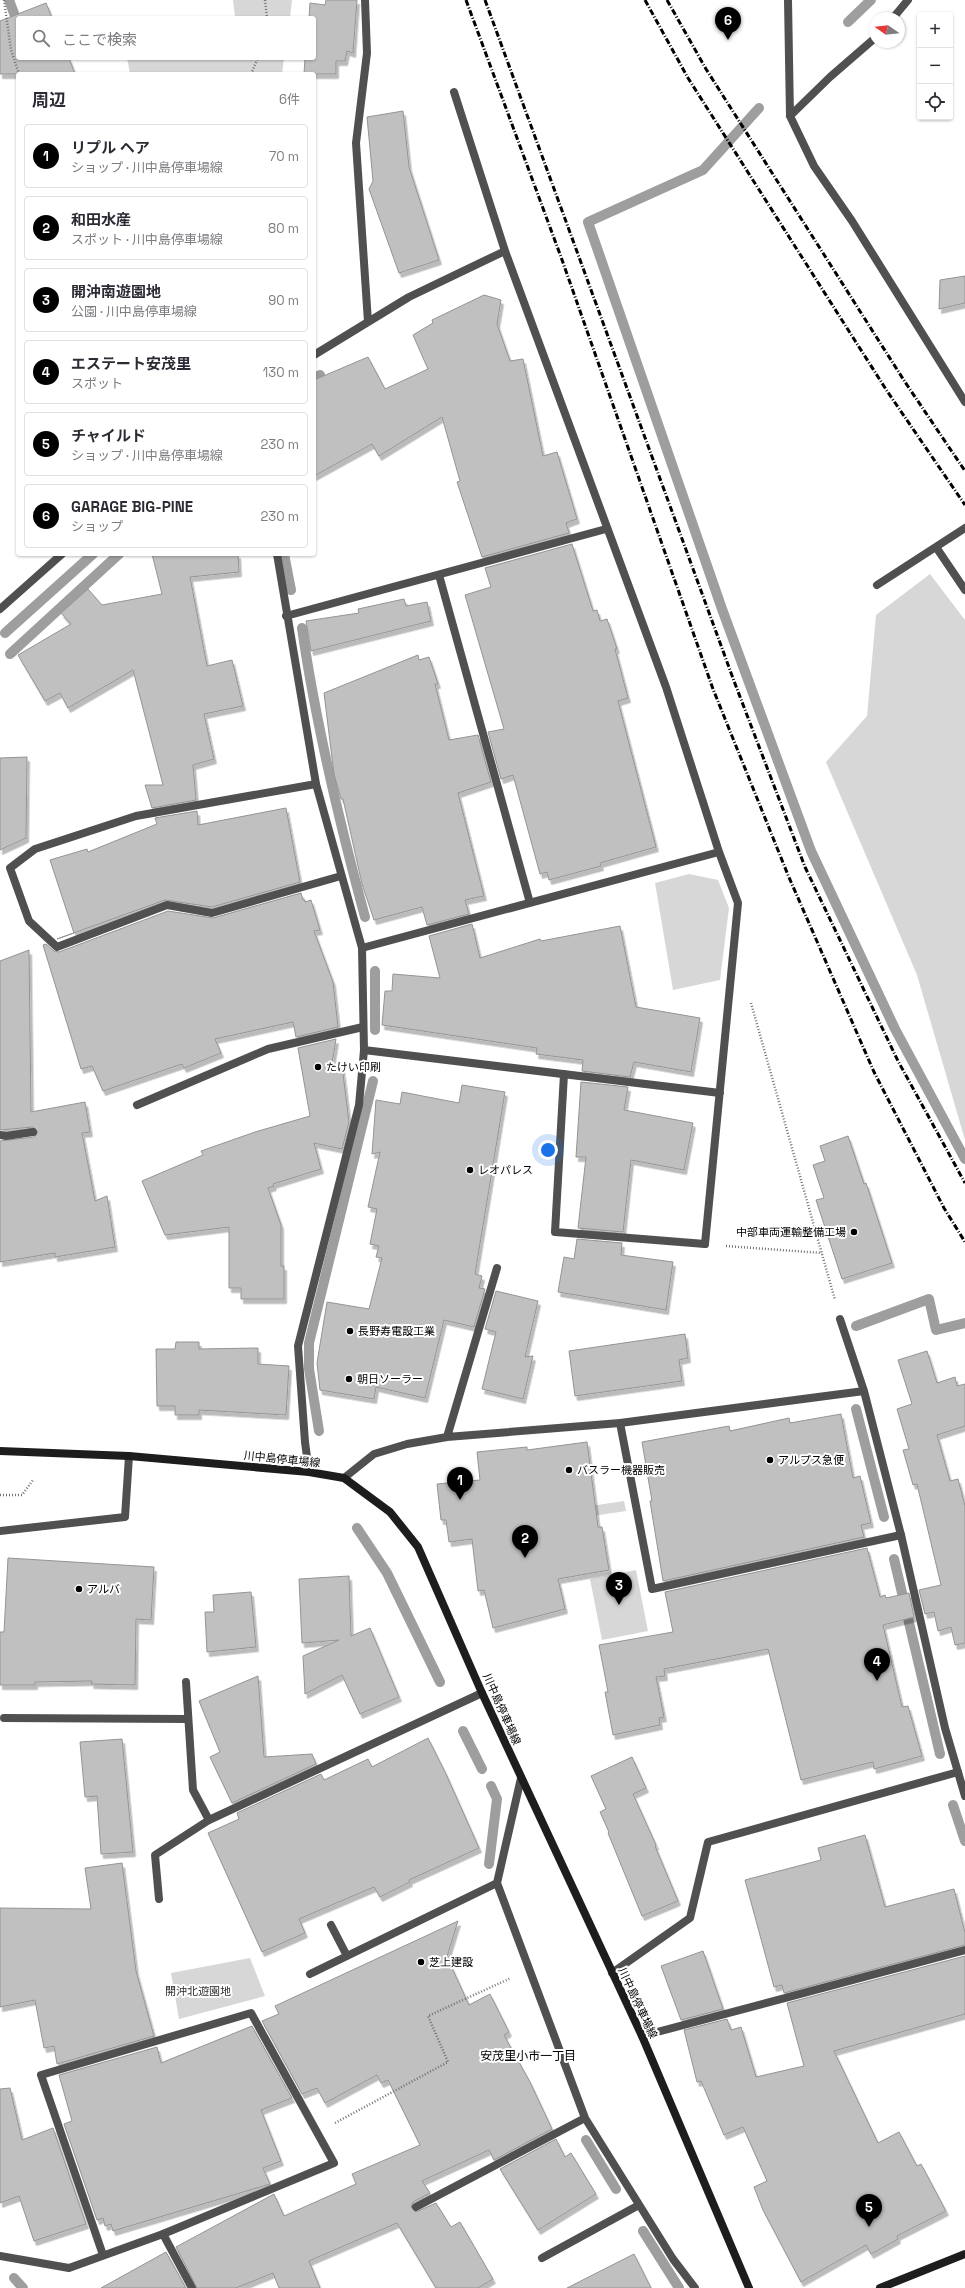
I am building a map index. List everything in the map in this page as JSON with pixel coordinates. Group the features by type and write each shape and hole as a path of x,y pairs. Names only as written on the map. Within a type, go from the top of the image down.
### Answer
{"main road":[{"name":"川中島停車場線","path":"0,1451 129,1456 309,1472 344,1478 390,1512 418,1547 482,1693 642,2036 749,2288"},
{"path":"881,2288 965,2254"}],"street":[{"path":"365,0 367,53 356,143 368,322"},
{"path":"788,0 790,116 814,166 856,228 965,402"},
{"path":"898,12 908,0"},
{"path":"790,116 830,77 869,43"},
{"path":"454,92 505,251 606,529 666,687 719,852 738,903 705,1244 555,1232 564,1074"},
{"path":"316,354 409,297 505,251"},
{"path":"877,585 965,528"},
{"path":"286,616 606,529"},
{"path":"936,547 965,590"},
{"path":"0,609 60,556"},
{"path":"277,556 286,616 316,784 362,948 364,1050 359,1105 298,1346 305,1442 309,1472"},
{"path":"439,575 530,903"},
{"path":"316,784 136,816 35,848 10,868 29,921 57,947 167,905 212,913 341,876"},
{"path":"362,948 719,852"},
{"path":"137,1105 268,1049 363,1027"},
{"path":"364,1050 720,1092"},
{"path":"0,1135 6,1136 33,1132"},
{"path":"447,1437 497,1268"},
{"path":"840,1319 864,1391 901,1535 945,1728 965,1796"},
{"path":"344,1478 374,1454 407,1444 447,1437 620,1423 864,1391"},
{"path":"620,1423 652,1589 901,1535"},
{"path":"0,1531 125,1517 129,1456"},
{"path":"186,1682 193,1790 209,1820"},
{"path":"159,1899 155,1855 209,1820 482,1693"},
{"path":"4,1718 188,1719"},
{"path":"612,1973 690,1918 708,1842 958,1772"},
{"path":"521,1778 497,1884 585,2118 673,2259 695,2288"},
{"path":"310,1974 497,1884"},
{"path":"331,1925 347,1956"},
{"path":"642,2036 965,1950"},
{"path":"0,2256 68,2268 163,2234 334,2163 251,2013 41,2075 103,2255"},
{"path":"416,2207 585,2118"},
{"path":"542,2258 639,2205"},
{"path":"163,2234 192,2288"}],"path":[{"path":"4,0 11,50 18,72"},
{"path":"265,0 267,16"},
{"path":"252,72 257,60"},
{"path":"750,1001 840,1319"},
{"path":"726,1246 822,1253"},
{"path":"0,1495 22,1495 33,1480"},
{"path":"317,2133 448,2062 428,2016 529,1970"}],"green space":[{"path":"233,0 292,0 290,16 235,16"},
{"path":"127,60 284,60 282,72 130,72"},
{"path":"930,574 965,620 965,1140 917,975 826,762 867,716 876,615"},
{"path":"689,874 718,880 729,908 720,980 673,990 655,883"},
{"path":"624,1501 626,1511 552,1522 551,1512"},
{"path":"636,1570 648,1631 602,1640 590,1579"},
{"name":"開沖北遊園地","path":"250,1958 265,1996 179,2019 171,1973"}],"building":[{"path":"326,0 357,0 353,53 347,51 345,61 336,61 336,74 316,74 316,72 304,72 305,60 316,60 316,16 309,16 310,3 325,5"},
{"path":"46,3 51,16 16,16 16,60 70,60 74,72 16,72 16,74 0,74 0,21"},
{"path":"403,111 409,167 439,260 399,273 369,189 373,181 367,117"},
{"path":"965,276 965,303 939,309 940,280"},
{"path":"484,295 501,300 497,324 510,361 523,359 543,456 557,452 577,519 566,523 569,533 482,557 457,482 460,481 442,417 379,456 372,444 316,475 316,379 368,357 385,389 428,369 413,335 433,323 432,320"},
{"path":"572,544 593,611 597,610 600,621 607,619 617,649 615,649 628,698 618,701 656,847 600,863 601,866 549,880 547,872 540,874 513,775 501,779 488,732 504,729 465,595 491,587 485,568"},
{"path":"152,556 238,556 239,572 190,577 207,666 232,660 243,706 204,714 214,759 193,765 196,800 152,808 145,785 163,785 133,670 68,708 60,693 45,701 18,655 71,624 61,613 88,589 102,605 162,594"},
{"path":"404,599 406,606 427,602 431,621 311,651 306,621 359,613 358,609"},
{"path":"418,655 419,660 429,657 438,684 435,684 449,740 478,735 491,782 458,793 484,896 465,900 469,914 427,925 422,907 374,920 362,884 343,799 341,799 334,774 324,693"},
{"path":"27,757 26,838 0,850 0,758"},
{"path":"286,808 300,882 212,907 165,900 74,933 50,860 87,849 88,852 157,824 155,818 197,811 198,825"},
{"path":"301,893 305,902 311,900 320,930 314,931 333,982 338,1027 296,1037 293,1022 215,1039 221,1053 184,1068 182,1064 103,1091 92,1066 81,1069 43,945 46,944 54,951 59,952 168,911 213,918"},
{"path":"472,924 480,958 540,939 541,941 620,926 636,1007 700,1018 691,1072 634,1062 630,1077 582,1071 583,1060 536,1054 537,1048 382,1025 385,991 392,991 393,974 440,978 429,936"},
{"path":"29,950 31,1112 85,1102 90,1132 82,1133 95,1201 107,1196 115,1247 55,1257 55,1253 0,1262 0,1141 34,1137 38,1132 33,1127 0,1130 0,961"},
{"path":"336,1039 332,1064 342,1066 349,1122 342,1149 314,1143 321,1169 273,1184 274,1186 268,1188 281,1225 281,1266 284,1266 284,1299 241,1299 241,1288 229,1288 229,1227 165,1235 142,1181 203,1155 201,1151 255,1132 310,1116 298,1048"},
{"path":"581,1082 628,1087 624,1110 693,1123 684,1170 631,1160 623,1232 578,1228 586,1157 576,1157"},
{"path":"462,1085 505,1092 475,1274 482,1276 479,1288 485,1289 474,1327 444,1320 425,1398 376,1387 374,1399 320,1390 317,1363 327,1302 369,1309 382,1258 376,1257 379,1246 370,1244 377,1209 368,1207 380,1152 372,1154 376,1100 400,1104 402,1092 459,1103"},
{"name":"中部車両運輸整備工場","path":"848,1136 864,1184 866,1183 892,1263 842,1279 816,1200 824,1198 813,1165 825,1161 820,1146"},
{"path":"577,1239 622,1243 621,1255 673,1262 666,1310 558,1292 564,1257 574,1259"},
{"path":"496,1291 538,1301 525,1357 533,1356 523,1399 482,1389 496,1332 485,1329"},
{"path":"685,1334 688,1358 679,1360 682,1381 575,1396 569,1351"},
{"path":"176,1342 199,1342 199,1349 258,1348 258,1364 289,1366 286,1415 199,1410 199,1415 175,1415 175,1406 157,1406 156,1349 175,1349"},
{"path":"927,1351 937,1383 955,1377 957,1386 965,1384 965,1426 937,1435 950,1481 958,1479 965,1506 965,1643 955,1645 951,1627 938,1631 934,1612 925,1614 919,1590 941,1585 917,1484 913,1485 903,1450 909,1449 897,1409 912,1404 898,1360"},
{"path":"841,1414 853,1478 860,1476 871,1523 861,1525 864,1537 663,1581 642,1442 729,1426 730,1431 789,1418 790,1423"},
{"path":"587,1442 598,1527 602,1527 609,1570 558,1579 565,1609 493,1628 484,1590 478,1591 472,1539 449,1542 446,1520 441,1520 437,1484 480,1480 477,1452 527,1447 527,1450"},
{"path":"867,1548 880,1597 885,1595 886,1598 909,1593 914,1617 883,1625 902,1707 908,1706 922,1756 874,1769 873,1762 801,1780 768,1649 664,1669 665,1676 656,1677 664,1717 659,1718 660,1725 613,1735 605,1692 608,1692 599,1645 673,1632 665,1592"},
{"path":"8,1558 154,1567 151,1620 136,1619 135,1685 91,1684 92,1681 35,1682 35,1685 0,1685 0,1632 4,1632"},
{"path":"349,1576 351,1636 370,1628 399,1697 360,1714 342,1675 305,1694 303,1656 339,1640 302,1643 299,1579"},
{"path":"251,1592 256,1647 207,1652 205,1612 214,1612 213,1595"},
{"path":"258,1676 264,1757 312,1754 316,1764 232,1803 210,1757 220,1752 199,1701"},
{"path":"428,1738 479,1848 409,1880 410,1882 380,1897 374,1887 299,1919 305,1933 262,1952 208,1833 239,1819 237,1813 321,1774 324,1780 368,1759 372,1767"},
{"path":"122,1739 133,1852 101,1854 97,1796 85,1797 80,1742"},
{"path":"632,1757 646,1788 633,1794 656,1845 655,1846 678,1901 642,1916 600,1812 606,1809 591,1776"},
{"path":"865,1835 885,1907 954,1889 965,1933 965,1945 784,1993 782,1985 774,1987 745,1880 821,1860 818,1848"},
{"path":"122,1863 136,1971 154,2036 57,2064 54,2046 44,2048 35,2000 0,2007 0,1908 91,1909 85,1868"},
{"path":"458,1921 447,1957 469,2005 490,1994 509,2032 504,2035 530,2082 552,2129 494,2160 489,2150 422,2181 430,2193 413,2202 411,2207 416,2212 436,2203 451,2227 460,2222 493,2279 478,2288 436,2288 397,2223 309,2261 320,2288 279,2288 273,2273 236,2288 197,2288 176,2247 274,2194 284,2216 356,2184 352,2174 420,2145 388,2080 381,2083 377,2075 325,2103 317,2088 302,2094 262,2021 279,2014 275,2006"},
{"path":"703,1951 723,2009 681,2020 661,1966"},
{"path":"965,1956 965,2014 834,2051 878,2143 899,2132 917,2166 921,2164 946,2211 897,2236 898,2239 871,2254 866,2245 801,2282 763,2210 754,2187 767,2181 743,2127 724,2135 701,2081 697,2082 684,2030 727,2019 731,2030 741,2027 756,2077 804,2066 787,2003"},
{"path":"252,2026 292,2098 261,2110 281,2161 263,2168 270,2184 113,2231 111,2224 105,2226 103,2218 97,2220 64,2124 72,2121 59,2075 157,2047 161,2063"},
{"path":"10,2088 22,2140 53,2128 86,2224 34,2241 19,2196 0,2203 0,2089"},
{"path":"556,2139 565,2157 571,2153 596,2194 538,2230 500,2169"},
{"path":"166,2252 186,2288 101,2288"},
{"path":"634,2254 651,2288 567,2288"}],"waterway":[{"path":"9,0 15,16 16,28"},
{"path":"848,22 871,0"},
{"path":"759,108 703,170 588,222 722,609 811,851 895,1029 965,1159"},
{"path":"316,377 320,375"},
{"path":"5,633 91,556"},
{"path":"10,654 117,556"},
{"path":"284,556 291,590"},
{"path":"302,628 321,737 346,845 365,917"},
{"path":"375,971 375,1030"},
{"path":"319,1431 309,1369 309,1343 373,1081"},
{"path":"856,1326 929,1299 936,1330 965,1323"},
{"path":"856,1409 884,1517"},
{"path":"357,1528 387,1573 440,1682"},
{"path":"894,1559 940,1754"},
{"path":"463,1731 482,1769"},
{"path":"489,1864 497,1799 491,1786"},
{"path":"953,1805 965,1841"},
{"path":"586,2140 616,2189"},
{"path":"643,2231 679,2288"},
{"path":"14,2278 23,2288"}],"railway":[{"path":"466,0 561,257 713,689 788,875 874,1072 944,1208 965,1242"},
{"path":"485,0 734,681 805,867 898,1061 965,1183"},
{"path":"645,0 688,78 887,391 965,505"},
{"path":"667,0 706,69 905,382 965,471"}],"place":[{"name":"GARAGE BIG-PINE","path":"728,40"},
{"name":"たけい印刷","path":"318,1067"},
{"name":"レオパレス","path":"470,1170"},
{"name":"中部車両運輸整備工場","path":"854,1232"},
{"name":"長野寿電設工業","path":"350,1331"},
{"name":"朝日ソーラー","path":"349,1379"},
{"name":"アルプス急便","path":"770,1460"},
{"name":"バスラー機器販売","path":"569,1470"},
{"name":"リプル ヘア","path":"460,1500"},
{"name":"和田水産","path":"525,1558"},
{"name":"アルバ","path":"79,1589"},
{"name":"開沖南遊園地","path":"619,1605"},
{"name":"エステート安茂里","path":"877,1681"},
{"name":"芝上建設","path":"421,1962"},
{"name":"チャイルド","path":"869,2227"}],"district":[{"name":"安茂里小市一丁目","path":"528,2056"}]}
